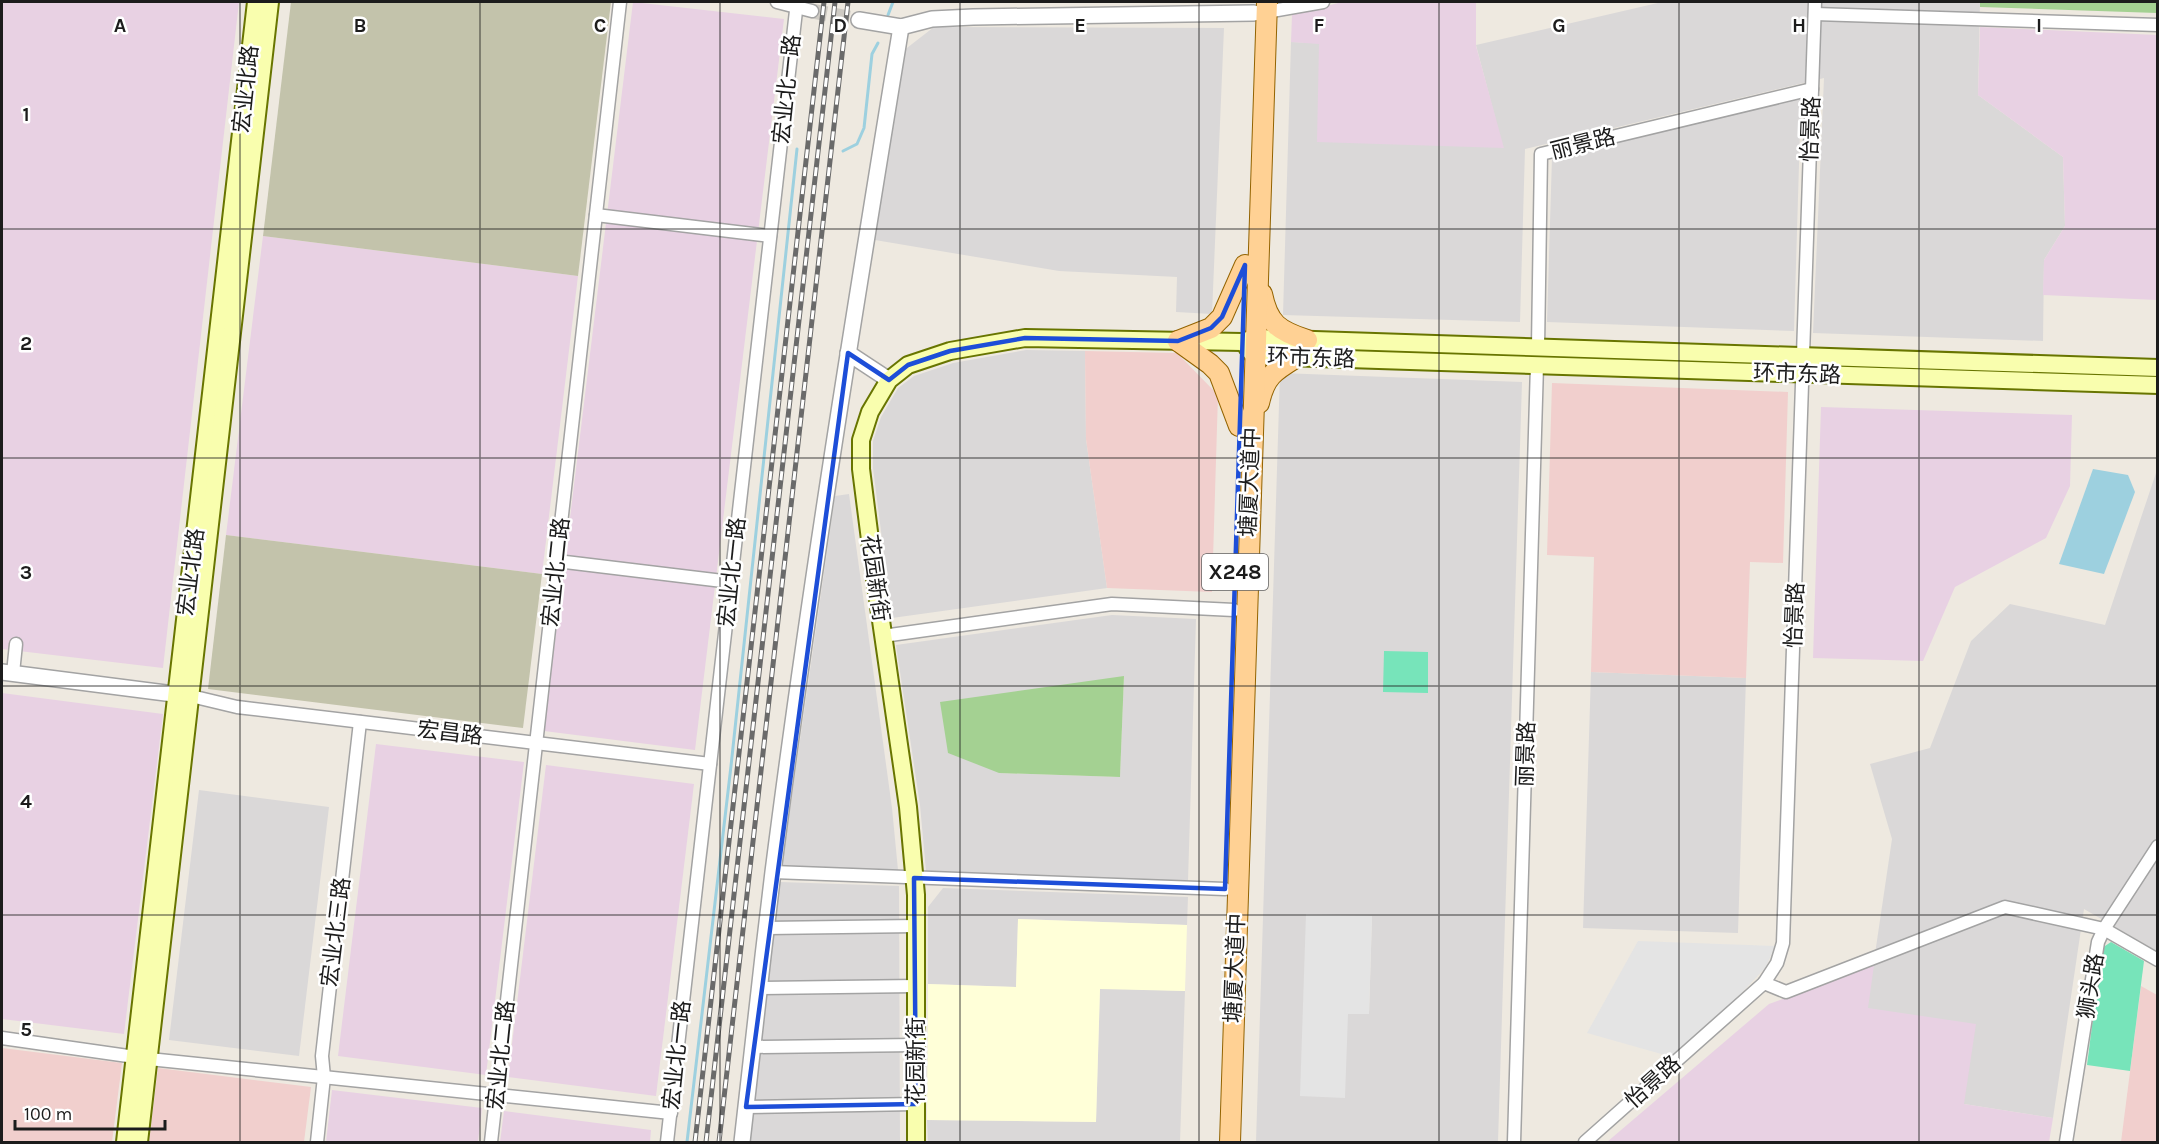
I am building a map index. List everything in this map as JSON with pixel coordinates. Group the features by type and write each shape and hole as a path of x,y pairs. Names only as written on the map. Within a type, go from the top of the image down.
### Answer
{"main road":[{"name":"宏业北路","path":"184,695 256,2"},
{"name":"宏业北路","path":"125,1143 142,1057 184,695 270,2"},
{"name":"塘厦大道中","path":"1217,1143 1234,610 1251,345 1251,266 1260,6"},
{"path":"1251,266 1270,318 1285,332 1307,340"},
{"path":"1178,341 1204,331 1217,323 1251,266"},
{"name":"花园新街","path":"916,1143 914,878 908,807 863,480 861,440 870,412 889,380 908,366 950,351 1026,338 1251,345"},
{"name":"环市东路","path":"1251,345 1307,340 2157,368"},
{"path":"1178,341 1219,373 1246,428"},
{"name":"环市东路","path":"1251,345 1297,357 2157,386"},
{"path":"1246,428 1265,383 1274,371 1297,357"},
{"name":"塘厦大道中","path":"1230,1143 1246,428"},
{"name":"宏业北路","path":"139,1143 142,1057"}],"street":[{"name":"宏业北二路","path":"491,1143 620,2"},
{"path":"777,2 796,4 812,11"},
{"path":"859,20 901,27 932,19 1323,2"},
{"name":"宏业北一路","path":"668,1143 796,4"},
{"path":"1815,8 2157,25"},
{"name":"怡景路","path":"1585,1143 1764,984 1777,963 1784,943 1815,8"},
{"path":"742,1143 773,872 848,353 901,27"},
{"name":"丽景路","path":"1538,347 1541,154 1812,89"},
{"path":"596,215 770,236"},
{"path":"848,353 889,380"},
{"name":"丽景路","path":"1514,1143 1538,365"},
{"path":"557,561 731,582"},
{"path":"883,636 1112,604 1234,610"},
{"path":"16,644 7,672 184,695"},
{"name":"宏昌路","path":"184,695 237,707 710,764"},
{"name":"宏业北三路","path":"317,1143 324,1077 322,1056 360,722"},
{"name":"狮头路","path":"2067,1143 2098,942 2157,846"},
{"path":"773,872 1225,889"},
{"path":"1764,984 1786,992 2005,907 2104,929 2157,960"},
{"path":"767,928 916,926"},
{"path":"760,988 916,986"},
{"path":"2,1038 142,1057 671,1113"},
{"path":"753,1047 916,1045"},
{"path":"746,1107 916,1104"}],"highlighted area":[{"path":"1245,265 1225,889 914,878 916,1104 746,1107 848,353 889,380 908,365 950,351 1025,338 1178,341 1211,328 1222,317"}],"shaded area":[{"path":"2,2 239,2 163,668 2,649"},
{"path":"291,2 611,2 578,276 263,236"},
{"path":"633,2 784,19 695,750 544,731"},
{"path":"1342,2 1476,2 1476,46 1504,148 1317,142 1319,44 1291,42 1292,15"},
{"path":"1662,2 1980,2 1978,95 2063,157 2065,226 2044,260 2043,341 1813,333 1824,78 1525,149 1520,322 1283,315 1291,42 1319,43 1503,148 1476,45"},
{"path":"934,27 1224,28 1212,314 1176,312 1177,277 1059,271 875,240 903,51"},
{"path":"1980,27 2157,35 2157,300 2043,295 2044,260 2065,226 2063,157 1978,95"},
{"path":"1801,98 1794,331 1547,322 1552,157"},
{"path":"263,236 578,276 542,574 226,535"},
{"path":"1026,350 1085,351 1086,439 1107,588 892,618 873,468 873,441 881,417 898,388 914,376 953,363"},
{"path":"1085,351 1177,353 1218,395 1212,592 1107,588 1086,439"},
{"path":"1280,373 1522,382 1498,1142 1256,1142","holes":["1372,916 1369,1014 1348,1013"]},
{"path":"1552,383 1788,392 1783,563 1750,562 1746,678 1591,672 1594,557 1547,555"},
{"path":"1821,407 2072,415 2070,486 2046,538 1955,587 1923,661 1813,658"},
{"path":"2157,470 2157,951 2084,909 2053,1118 1964,1104 1867,1008 1892,839 1870,764 1930,748 1971,641 2010,604 2105,625"},
{"path":"849,494 892,808 898,870 782,866 835,496"},
{"path":"226,535 542,574 523,728 208,689"},
{"path":"1112,615 1196,619 1188,881 926,871 920,805 896,645","holes":["1124,676 1120,777 999,773"]},
{"path":"1591,672 1746,678 1738,933 1583,928"},
{"path":"2,693 163,714 124,1034 2,1019"},
{"path":"376,744 524,762 486,1075 338,1056"},
{"path":"546,765 694,784 656,1096 508,1077"},
{"path":"199,790 329,807 299,1056 169,1040"},
{"path":"780,882 899,886 900,1142 750,1142"},
{"path":"943,888 1188,897 1187,925 1018,919 1016,987 928,984 928,907"},
{"path":"1306,914 1372,916 1369,1014 1348,1014 1345,1098 1300,1096"},
{"path":"1018,919 1187,925 1185,991 1100,989 1096,1122 927,1120 928,984 1016,987"},
{"path":"1638,941 1775,946 1766,967 1733,1002 1672,1057 1587,1033"},
{"path":"1874,965 1868,1008 1976,1024 1964,1104 2053,1118 2049,1142 1607,1142 1769,1004"},
{"path":"2141,986 2157,995 2157,1142 2121,1142"},
{"path":"1100,988 1185,991 1180,1142 928,1142 927,1120 1096,1122"},
{"path":"2,1048 122,1063 112,1142 2,1142"},
{"path":"158,1068 311,1087 304,1142 149,1142"},
{"path":"332,1090 482,1108 478,1142 326,1142"},
{"path":"504,1111 651,1130 650,1142 500,1142"}],"green space":[{"path":"1980,2 2157,2 2157,13 1980,7"},
{"path":"1384,651 1428,652 1428,693 1383,692"},
{"path":"1124,676 1120,777 999,773 948,753 940,702"},
{"path":"2111,942 2144,961 2130,1071 2087,1065 2102,948"}],"water":[{"path":"2093,469 2128,475 2135,492 2104,574 2059,564"}],"waterway":[{"path":"888,15 893,2"},
{"path":"843,151 857,144 864,128 872,54 878,43"},
{"path":"687,1142 731,766 797,149"}],"tunnel":[{"path":"812,11 859,20"}],"railway":[{"path":"695,1142 824,2"},
{"path":"706,1142 835,2"},
{"path":"719,1142 848,2"}]}
